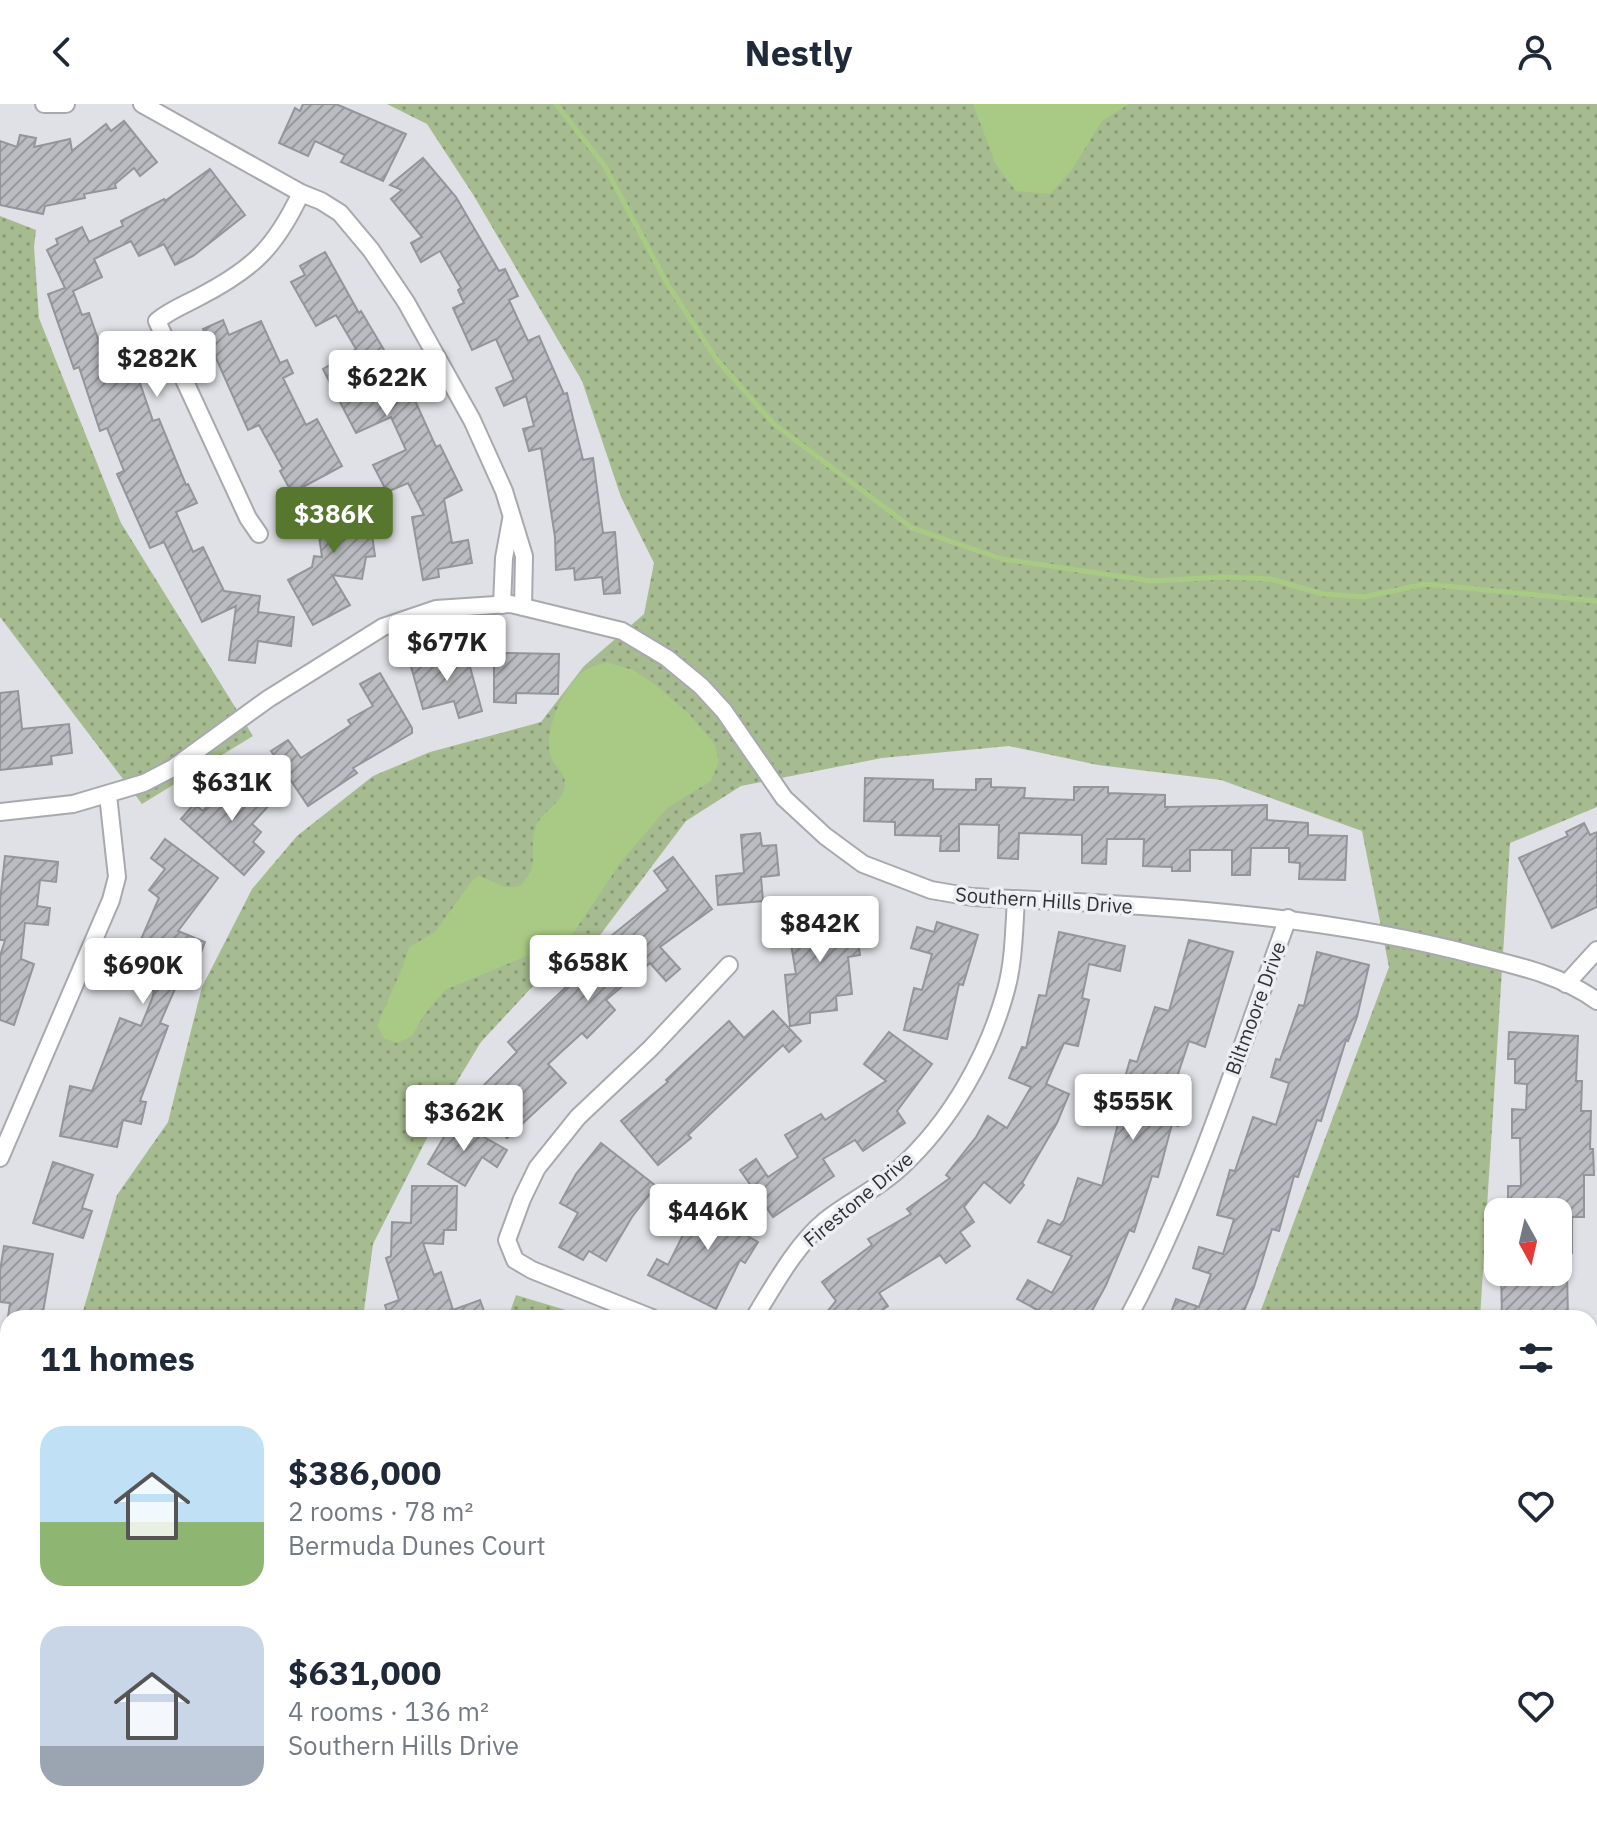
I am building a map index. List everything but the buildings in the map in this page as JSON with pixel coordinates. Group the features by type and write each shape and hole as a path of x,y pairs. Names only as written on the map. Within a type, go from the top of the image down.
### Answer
{"street":[{"path":"44,104 66,104"},
{"path":"142,104 340,213 371,250 406,302 472,420 504,491 524,556 523,607"},
{"path":"259,534 248,518 157,321 173,308 199,297 257,259 284,229 301,193"},
{"path":"502,605 504,558 511,519"},
{"name":"Southern Hills Drive","path":"0,812 73,804 144,783 173,768 268,699 383,627 436,609 502,605 523,607 622,631 667,658 701,686 724,711 784,798 825,836 863,864 931,890 972,897 1288,918 1458,950 1537,971 1597,1001"},
{"path":"0,1158 111,900 117,877 108,795"},
{"name":"Firestone Drive","path":"759,1310 787,1263 810,1236 827,1220 901,1168 945,1118 966,1085 1006,990 1013,953 1016,899"},
{"name":"Biltmoore Drive","path":"1132,1310 1157,1265 1209,1135 1288,918"},
{"path":"1566,984 1597,950"},
{"path":"632,1310 532,1270 515,1260 507,1240 537,1168 552,1149 578,1117 651,1048 729,965"}],"shaded area":[{"path":"387,104 1597,104 1597,807 1510,843 1488,1198 1484,1198 1481,1310 1261,1310 1389,967 1362,831 1221,780 1098,765 1009,746 882,758 741,786 686,821 591,947 533,986 481,1042 450,1093 373,1244 364,1310 83,1310 117,1195 168,1122 202,987 252,889 297,836 373,776 430,752 541,722 584,666 644,614 654,563 621,497 582,381 474,196 427,124"},
{"path":"973,104 1129,104 1102,121 1071,171 1050,194 1016,191 996,165"},
{"path":"0,216 36,230 34,247 39,318 121,523 253,736 142,804 0,617"},
{"path":"606,662 633,670 687,712 714,743 719,761 711,781 667,808 621,862 570,938 445,990 424,1015 412,1036 397,1043 384,1038 377,1026 409,947 435,932 472,881 479,876 505,887 518,887 526,880 532,865 536,826 560,798 565,786 564,778 550,754 550,733 557,709 577,678 586,670"},
{"path":"516,1295 566,1310 511,1310"}],"waterway":[{"path":"556,104 604,165 668,285 717,360 774,424 912,528 1002,559 1152,581 1223,577 1271,579 1323,594 1364,597 1425,584 1597,601"}]}
